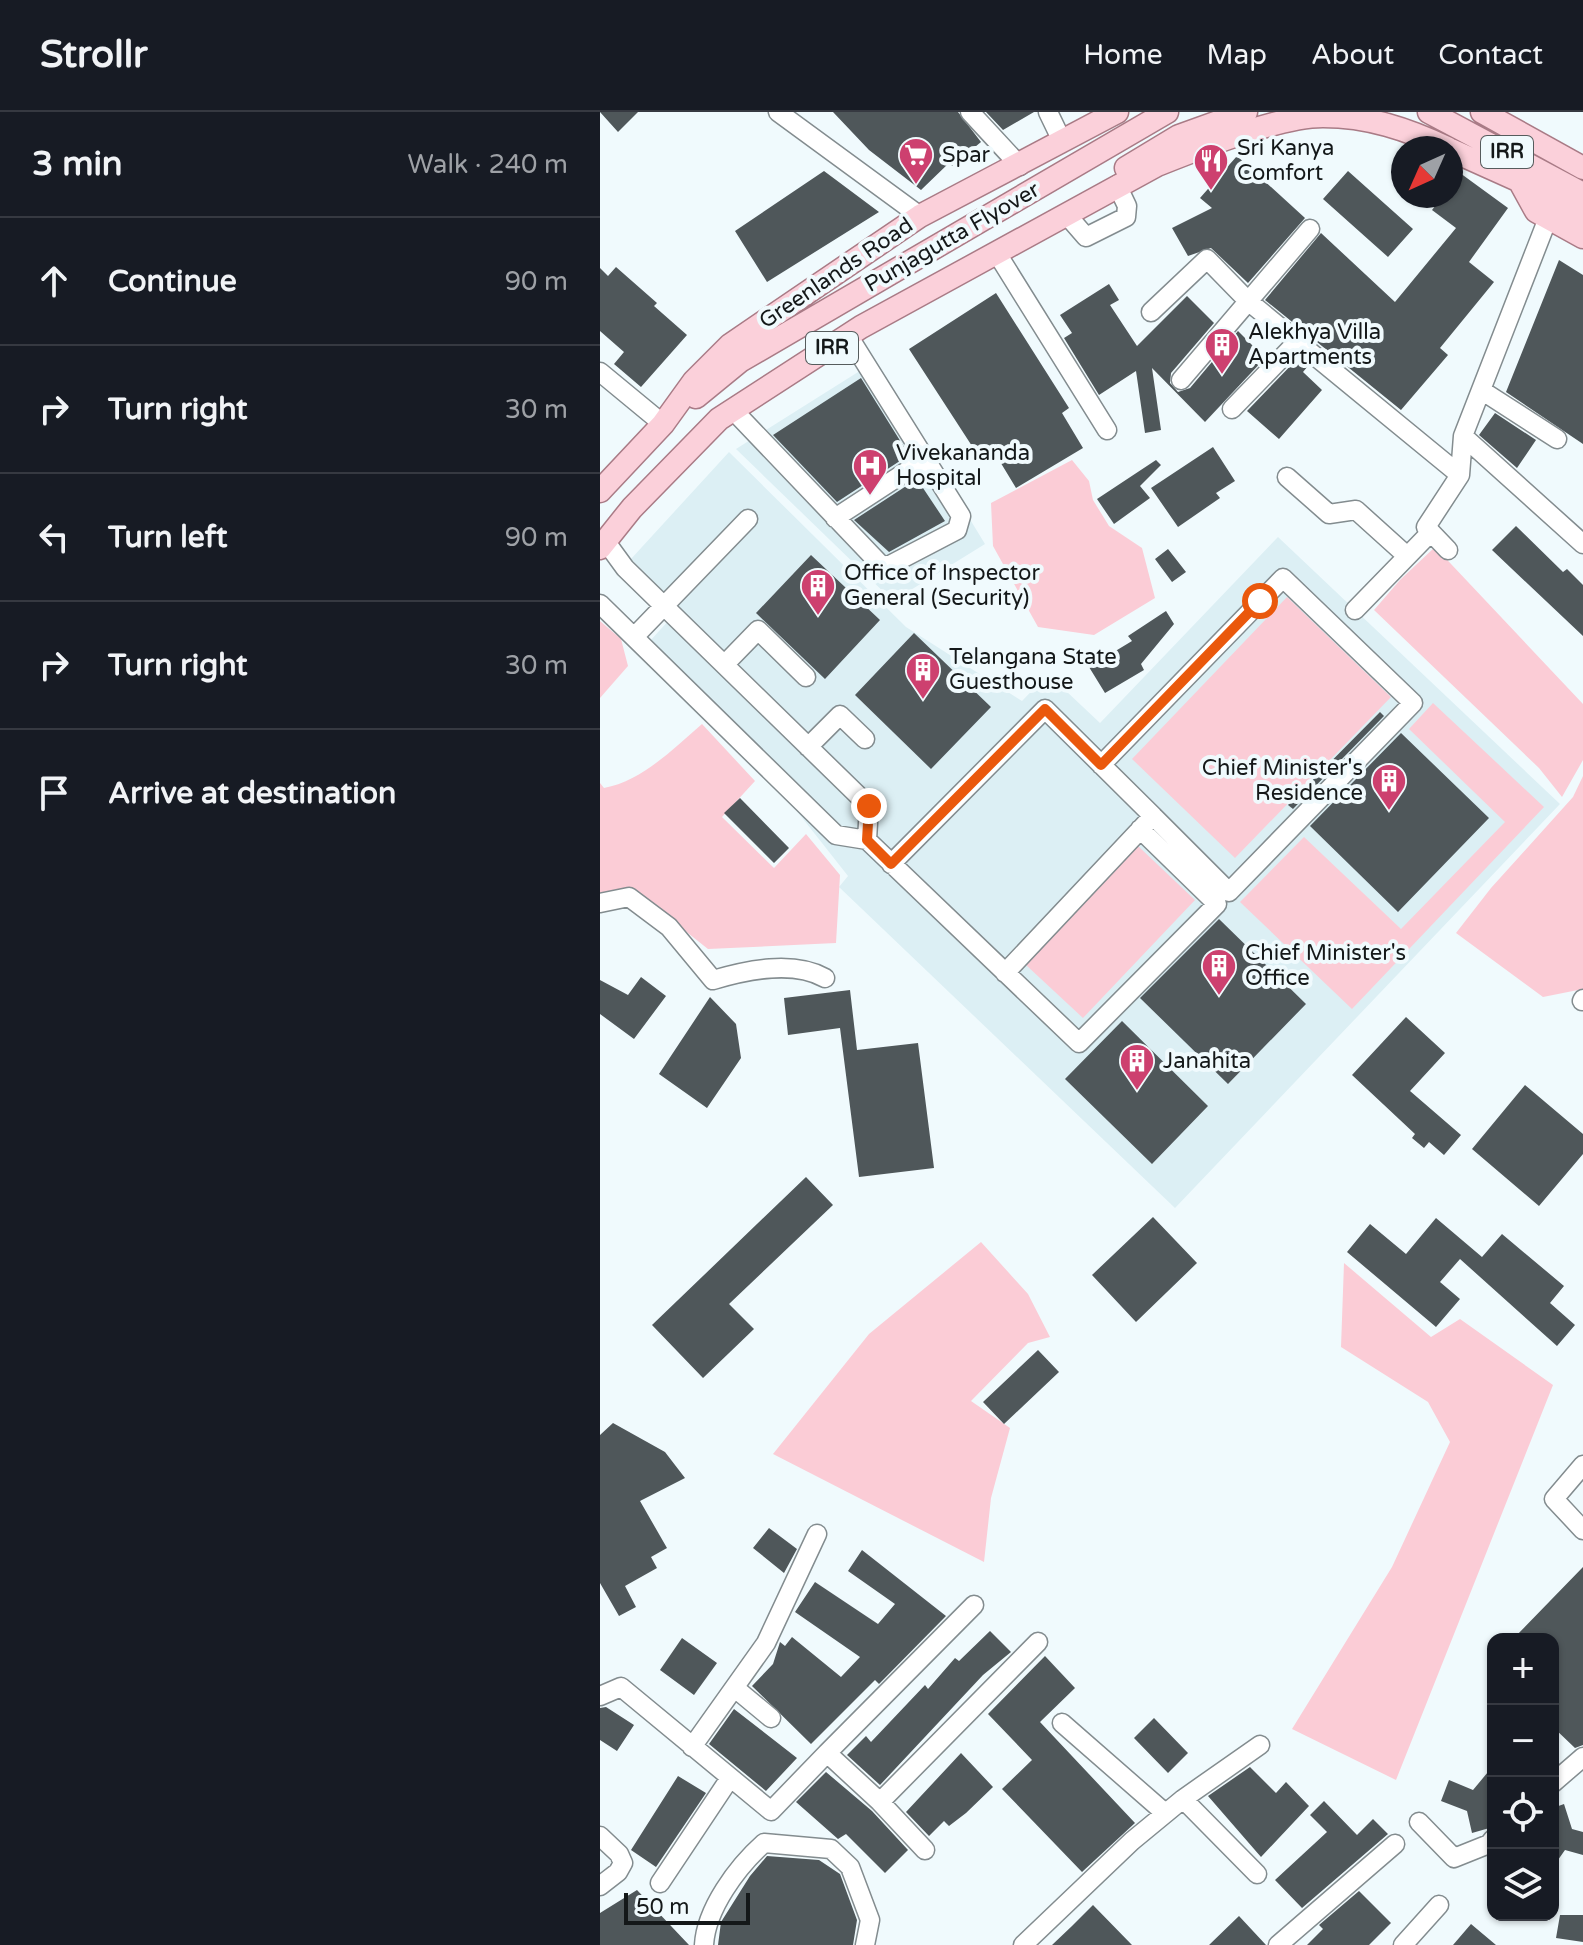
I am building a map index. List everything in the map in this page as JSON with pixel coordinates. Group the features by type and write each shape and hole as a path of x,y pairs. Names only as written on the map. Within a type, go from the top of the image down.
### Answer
{"main road":[{"name":"Greenlands Road","path":"600,491 663,424 694,381 730,345 920,216 1020,166 1117,112"},
{"name":"Punjagutta Flyover","path":"663,424 740,361 1167,112"},
{"name":"IRR","path":"1108,190 1150,151 1179,136 1246,112"},
{"name":"IRR","path":"1429,112 1583,194"},
{"name":"IRR","path":"1482,112 1583,168"},
{"name":"IRR","path":"603,545 632,508 719,419 849,337 1108,190 1201,148 1320,116 1361,118 1405,128 1422,136"},
{"name":"IRR","path":"1463,155 1520,181 1583,217"},
{"name":"IRR","path":"1520,181 1536,211 1583,237"}],"street":[{"path":"778,112 920,216"},
{"path":"970,112 1020,166"},
{"path":"1048,112 1062,141"},
{"path":"1066,214 1086,237 1119,223 1126,217 1127,206 1108,190"},
{"path":"1448,550 1426,527 1460,475 1463,436 1548,218"},
{"path":"1181,380 1310,229"},
{"path":"998,255 1107,430"},
{"path":"1151,312 1207,259 1248,301 1460,475"},
{"path":"733,410 884,565 957,530 961,516 849,337"},
{"path":"1232,409 1297,342"},
{"path":"600,372 663,424"},
{"path":"1481,390 1557,439"},
{"path":"1463,436 1583,544"},
{"path":"835,518 924,460"},
{"path":"1287,477 1329,514 1356,510 1407,556"},
{"path":"634,637 748,519"},
{"path":"1355,610 1431,532"},
{"path":"603,545 869,806 867,840"},
{"path":"1101,765 1283,578 1413,703 1229,892 1146,823"},
{"path":"600,604 836,835 867,840 891,864 1079,1043 1217,904 1146,823 1101,765 1045,709 891,864"},
{"path":"725,664 758,630 806,677"},
{"path":"808,747 840,715 865,739"},
{"path":"1005,973 1146,823"},
{"path":"600,903 629,897 669,927 713,980 750,970 811,971 825,978"},
{"path":"1583,1465 1554,1499 1583,1530"},
{"path":"692,1747 766,1643 817,1534"},
{"path":"600,1696 621,1687 771,1811 974,1605"},
{"path":"880,1802 1038,1642"},
{"path":"736,1689 771,1718"},
{"path":"1062,1723 1165,1813"},
{"path":"1023,1945 1165,1813 1260,1745"},
{"path":"827,1753 880,1802 925,1850"},
{"path":"1559,1778 1583,1757"},
{"path":"660,1883 730,1778"},
{"path":"1183,1799 1257,1874"},
{"path":"1419,1822 1454,1858 1487,1842"},
{"path":"600,1836 619,1854 623,1863 618,1872 600,1886"},
{"path":"704,1945 706,1923 751,1855 764,1843 831,1849 850,1867 870,1920 865,1945"},
{"path":"1278,1945 1395,1844"},
{"path":"1403,1945 1439,1905"}],"shaded area":[{"name":"Vivekananda Hospital","path":"874,362 985,544 893,601 736,449"},
{"path":"729,452 906,627 1022,701 1048,674 1100,723 1278,537 1560,804 1175,1208 839,887 848,876 785,796 640,652 680,608 631,559"},
{"path":"1072,460 1089,481 1093,500 1109,526 1142,548 1155,598 1094,635 1038,627 993,546 991,503"},
{"path":"1435,547 1583,704 1583,760 1562,797 1539,768 1374,610"},
{"path":"1287,597 1391,697 1235,858 1132,759"},
{"path":"600,621 621,639 628,666 600,698"},
{"path":"1433,703 1544,807 1352,1009 1240,902 1304,837 1401,929 1505,822 1409,729"},
{"path":"702,724 755,781 722,817 774,868 806,834 840,875 836,943 708,949 650,903 624,888 600,894 600,783 604,788 631,779"},
{"path":"1583,776 1583,989 1543,997 1456,933 1491,888 1573,797"},
{"path":"1138,846 1195,900 1083,1018 1026,965"},
{"path":"981,1242 1028,1294 1050,1337 1028,1343 971,1401 1010,1428 991,1498 984,1562 773,1454 869,1334"},
{"path":"1344,1263 1431,1337 1460,1319 1553,1385 1396,1780 1292,1729 1392,1567 1450,1442 1428,1402 1341,1347"}],"building":[{"path":"600,112 638,112 618,132"},
{"path":"833,112 958,112 981,142 952,166 949,163 921,190 869,150"},
{"path":"986,112 1034,112 1003,130"},
{"path":"1237,156 1305,218 1248,283 1211,248 1188,256 1172,228 1212,208 1200,198"},
{"path":"824,171 879,212 767,282 735,231"},
{"path":"1348,171 1413,229 1388,257 1323,199"},
{"path":"1463,175 1508,208 1469,262 1494,282 1440,348 1448,355 1401,410 1265,300 1321,233 1395,302 1456,228 1432,210 1463,208"},
{"path":"1559,260 1583,275 1583,444 1506,392"},
{"path":"616,267 687,335 641,387 614,364 624,352 600,331 600,268 608,276"},
{"path":"1109,284 1119,300 1110,305 1137,346 1187,296 1214,323 1171,373 1170,383 1178,392 1190,388 1238,331 1265,358 1205,422 1152,368 1161,430 1145,433 1136,371 1099,395 1064,338 1072,333 1060,315"},
{"path":"996,293 1069,408 1062,413 1083,448 1016,488 996,455 983,463 909,349"},
{"path":"1298,358 1308,366 1303,372 1322,390 1279,439 1247,411"},
{"path":"861,378 909,455 837,502 773,435"},
{"path":"1495,413 1536,440 1517,468 1479,435"},
{"path":"1213,447 1235,481 1216,493 1220,498 1178,527 1151,488"},
{"path":"1156,460 1161,465 1140,486 1150,498 1114,524 1097,499"},
{"path":"917,479 945,521 889,552 854,520"},
{"path":"1516,526 1563,572 1567,569 1583,585 1583,636 1492,550"},
{"path":"1168,549 1186,572 1172,582 1155,559"},
{"name":"Office of Inspector General (Security)","path":"811,555 880,620 825,679 756,613"},
{"path":"1166,611 1174,624 1141,664 1144,670 1105,693 1089,667 1132,641 1128,636"},
{"name":"Telangana State Guesthouse","path":"914,633 991,707 931,769 855,695"},
{"path":"1380,712 1384,716 1293,809 1288,805"},
{"name":"Chief Minister's Residence","path":"1401,733 1489,818 1398,912 1310,826"},
{"path":"740,798 789,848 774,863 724,813"},
{"name":"Chief Minister's Office","path":"1219,919 1306,1004 1228,1084 1140,998"},
{"path":"641,977 666,996 634,1039 600,1014 600,980 628,995"},
{"path":"850,990 857,1050 918,1043 934,1168 859,1177 840,1028 788,1035 784,998"},
{"path":"710,997 736,1024 741,1058 707,1108 659,1074"},
{"path":"1406,1017 1445,1053 1410,1091 1461,1135 1444,1155 1429,1142 1424,1148 1412,1138 1415,1134 1352,1075"},
{"name":"Janahita","path":"1122,1021 1208,1106 1152,1164 1065,1079"},
{"path":"1525,1085 1583,1134 1583,1154 1539,1206 1472,1149"},
{"path":"806,1177 833,1205 729,1304 754,1329 703,1378 652,1325"},
{"path":"1153,1217 1197,1263 1136,1322 1092,1275"},
{"path":"1436,1218 1482,1257 1502,1234 1564,1286 1550,1303 1575,1325 1557,1346 1460,1259 1440,1282 1460,1299 1436,1327 1347,1252 1370,1224 1406,1254"},
{"path":"1038,1350 1059,1372 1004,1424 983,1402"},
{"path":"613,1423 665,1452 685,1478 640,1501 667,1548 651,1557 657,1568 625,1586 636,1607 619,1616 600,1583 600,1435"},
{"path":"769,1528 797,1549 784,1573 753,1548"},
{"path":"862,1550 946,1616 879,1684 875,1680 811,1744 752,1686 773,1664 780,1642 785,1646 792,1637 841,1677 860,1657 795,1612 815,1582 878,1624 895,1604 848,1571"},
{"path":"1583,1567 1583,1745 1575,1748 1559,1733 1559,1633 1519,1633"},
{"path":"990,1631 1011,1652 983,1675 880,1785 847,1755 866,1736 871,1742 925,1685 928,1689 955,1658 959,1661"},
{"path":"682,1638 717,1663 694,1695 660,1670"},
{"path":"1045,1656 1075,1688 1040,1722 1135,1823 1082,1872 1002,1789 1032,1760 988,1714"},
{"path":"606,1707 634,1725 617,1751 600,1740 600,1708"},
{"path":"734,1709 797,1758 766,1791 709,1744"},
{"path":"1154,1718 1188,1753 1168,1773 1134,1738"},
{"path":"961,1753 993,1787 966,1813 949,1826 944,1821 929,1836 906,1812"},
{"path":"1250,1767 1276,1793 1286,1782 1309,1806 1261,1857 1208,1796"},
{"path":"826,1772 872,1811 908,1850 885,1873 846,1834 838,1839 796,1802"},
{"path":"1487,1773 1487,1829 1472,1833 1467,1811 1441,1801 1449,1780 1473,1790"},
{"path":"678,1776 706,1793 656,1867 631,1850"},
{"path":"1324,1801 1357,1835 1373,1819 1388,1834 1302,1908 1275,1880 1327,1832 1310,1815"},
{"path":"1564,1804 1572,1829 1583,1832 1583,1855 1565,1850 1559,1858 1559,1806"},
{"path":"767,1856 819,1860 840,1874 857,1920 853,1945 718,1945 721,1922 750,1876"},
{"path":"637,1890 689,1945 600,1945 600,1913"},
{"path":"1359,1891 1391,1923 1369,1945 1307,1945 1323,1929 1319,1925"},
{"path":"1093,1905 1132,1945 1052,1945 1072,1926"},
{"path":"1560,1915 1583,1915 1583,1942 1556,1938"},
{"path":"1239,1916 1266,1945 1209,1945"},
{"path":"1471,1924 1496,1945 1453,1945"}],"place":[{"name":"Spar","path":"916,186"},
{"name":"Sri Kanya Comfort","path":"1211,192"},
{"name":"Alekhya Villa Apartments","path":"1222,376"},
{"name":"Vivekananda Hospital","path":"870,497"},
{"name":"Office of Inspector General (Security)","path":"818,617"},
{"name":"Telangana State Guesthouse","path":"923,701"},
{"name":"Chief Minister's Residence","path":"1389,812"},
{"name":"Chief Minister's Office","path":"1219,997"},
{"name":"Janahita","path":"1137,1092"}],"route":[{"path":"869,806 867,840 891,864 1045,709 1101,765 1260,601"}]}
